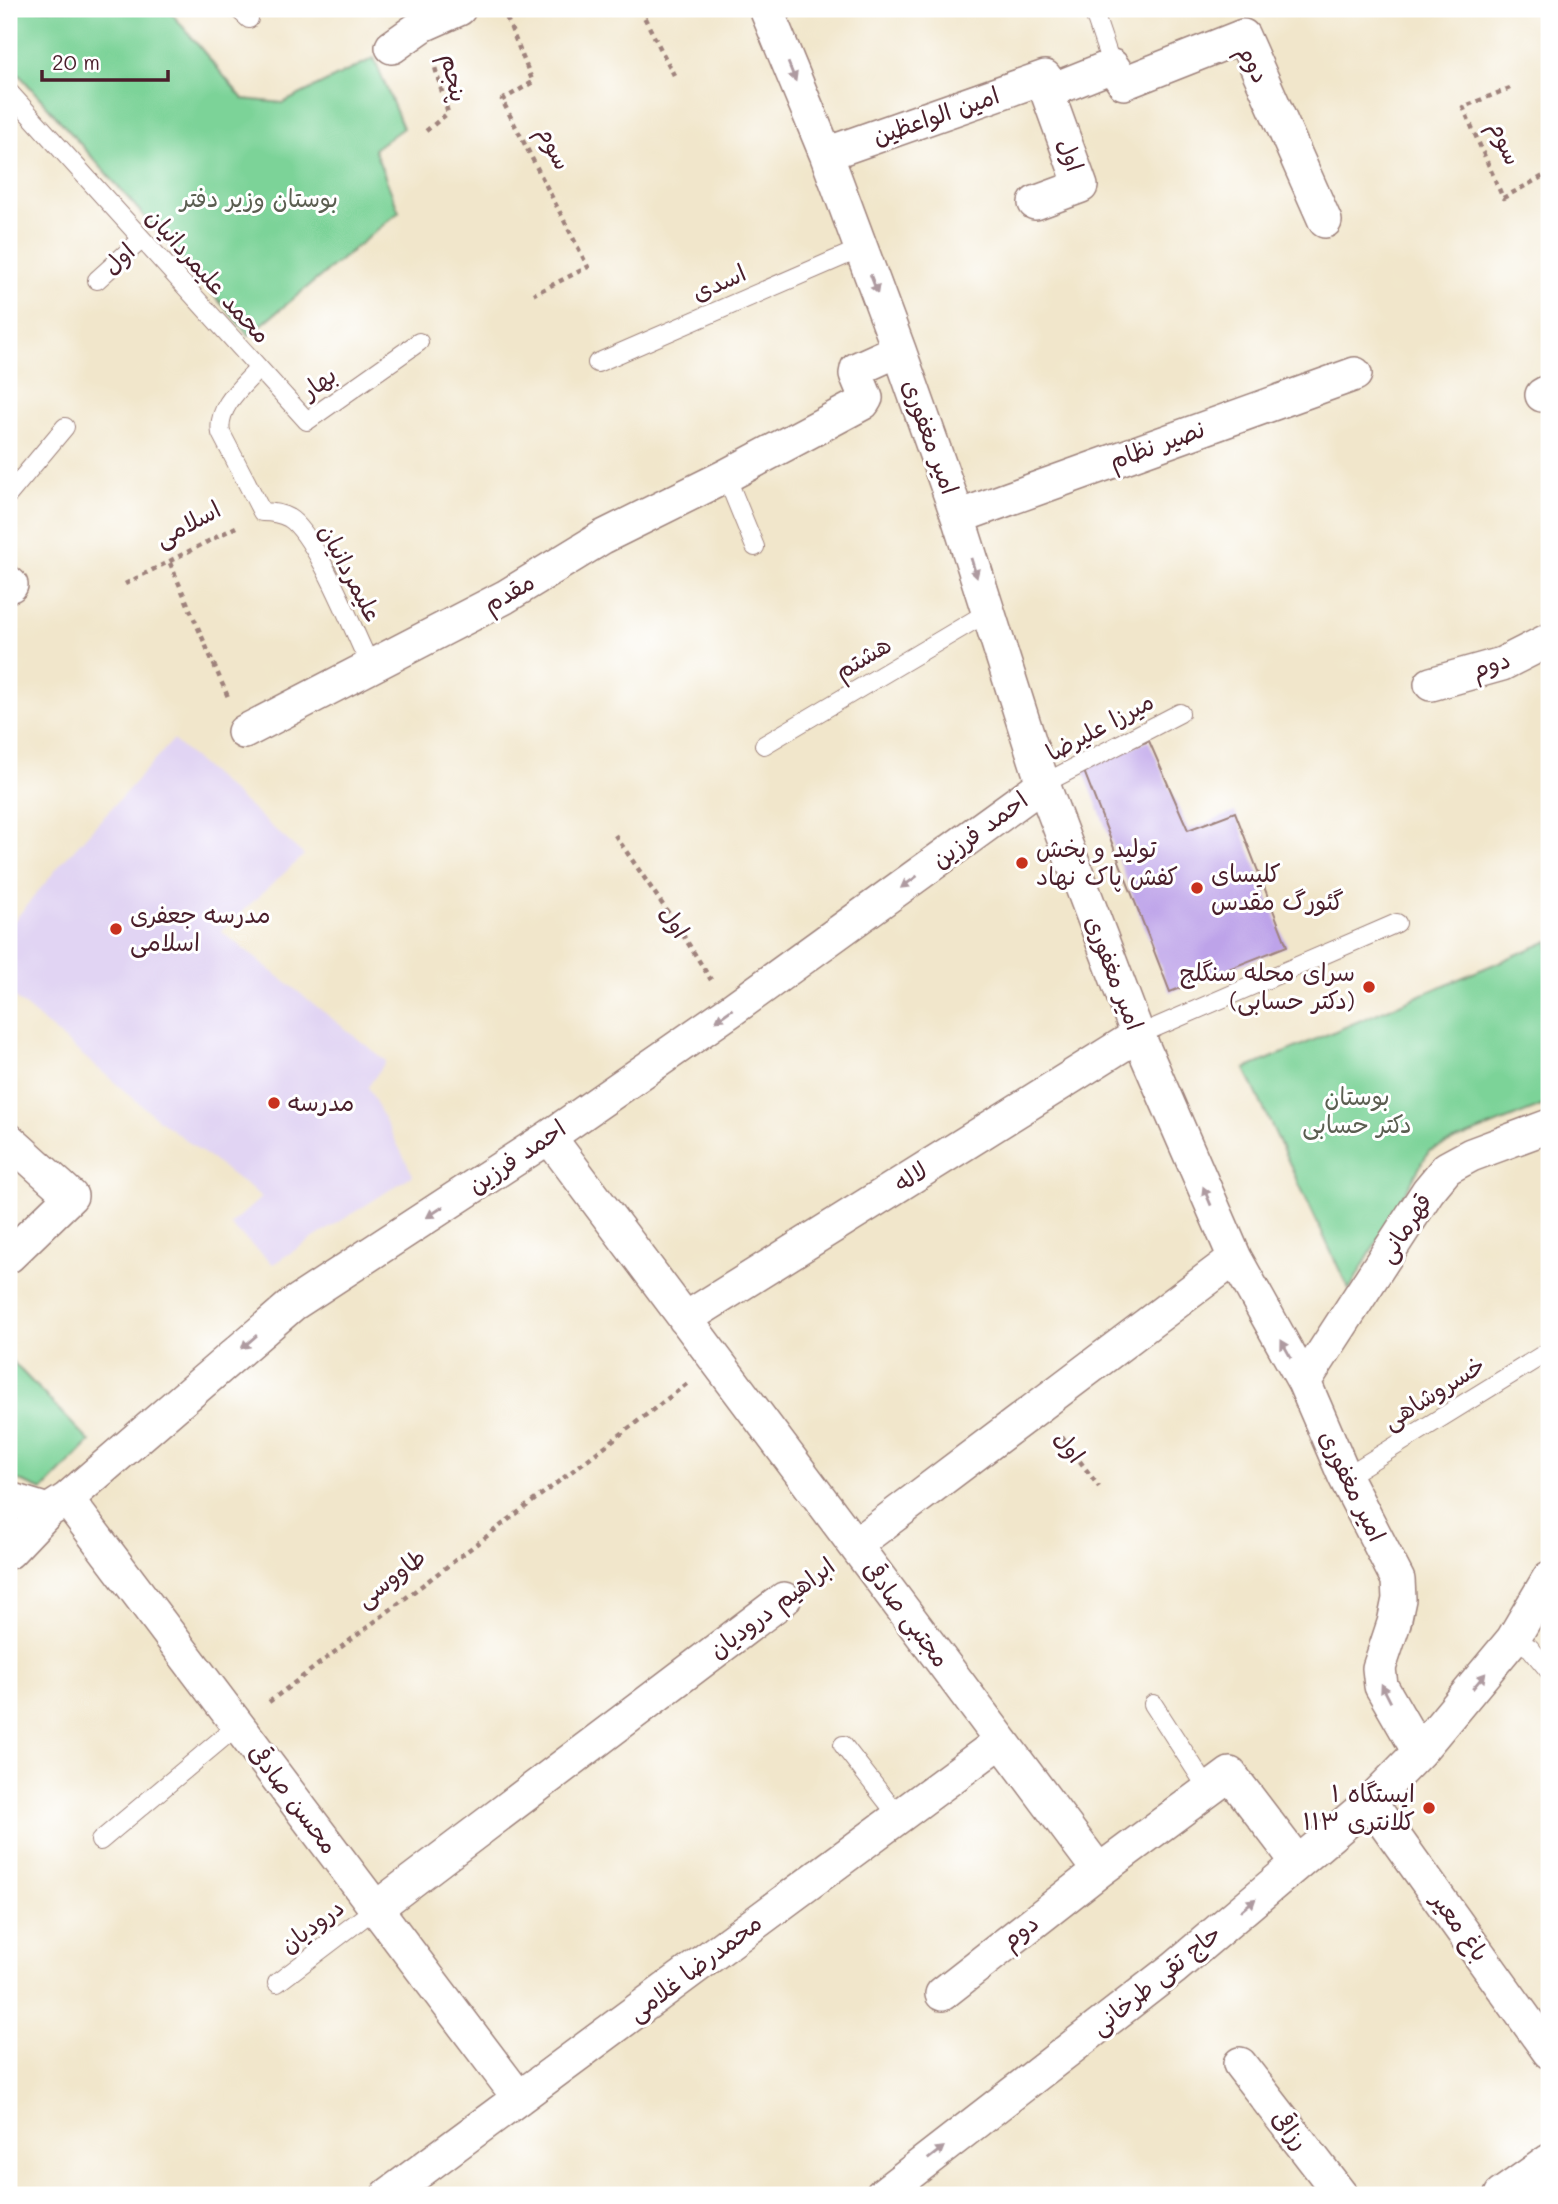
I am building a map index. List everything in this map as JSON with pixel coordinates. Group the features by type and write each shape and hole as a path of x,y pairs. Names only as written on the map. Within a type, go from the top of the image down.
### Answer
{"street":[{"path":"391,47 423,24 459,9"},
{"name":"امیر مغفوری","path":"766,9 826,154 899,350 958,517 1043,784 1138,1035 1235,1258 1304,1382 1345,1476 1398,1580 1399,1599 1379,1668 1381,1685 1419,1752"},
{"name":"دوم","path":"1112,66 1124,83 1243,36 1325,221"},
{"name":"امین الواعظین","path":"826,154 1112,66"},
{"name":"اول","path":"1035,203 1081,186 1046,85"},
{"name":"مقدم","path":"244,732 505,597 603,537 726,476 863,403 866,398 856,374 857,369 899,350"},
{"name":"نصیر نظام","path":"958,517 1355,374"},
{"name":"دوم","path":"1431,684 1503,664 1549,640"},
{"name":"احمد فرزین","path":"9,1552 58,1505 292,1305 548,1137 730,1012 1043,784"},
{"name":"لاله","path":"685,1319 1138,1035"},
{"name":"قهرمانی","path":"1304,1382 1428,1191 1447,1168 1471,1155 1549,1126"},
{"name":"مجتبی صادقی","path":"548,1137 1099,1871"},
{"path":"9,1140 71,1196 9,1256"},
{"name":"ابراهیم درودیان","path":"855,1545 1235,1258"},
{"path":"9,1499 58,1505"},
{"name":"محسن صادقی","path":"58,1505 237,1726 519,2098"},
{"name":"حاج تقی طرخانی","path":"882,2195 1174,1968 1370,1802 1419,1752 1513,1639 1549,1578"},
{"name":"ابراهیم درودیان","path":"376,1908 784,1599"},
{"name":"محمدرضا غلامی","path":"388,2195 1001,1741"},
{"path":"1099,1871 1230,1774 1298,1863"},
{"name":"باغ معیر","path":"1370,1802 1549,2052"},
{"name":"دوم","path":"942,1994 1099,1871"},
{"name":"رزاقی","path":"1240,2064 1341,2195"},
{"path":"1501,2195 1549,2161"}],"lane":[{"path":"1097,9 1093,10 1112,66"},
{"name":"محمد علیمردانیان","path":"9,92 258,368 222,411 219,423 221,433 269,512"},
{"name":"اول","path":"97,280 142,239"},
{"name":"اسدی","path":"597,363 860,248"},
{"name":"بهار","path":"258,368 307,421 419,342"},
{"path":"9,494 65,426"},
{"path":"726,476 755,547"},
{"name":"علیمردانیان","path":"269,512 290,519 306,535 370,667"},
{"name":"هشتم","path":"764,745 988,612"},
{"name":"میرزا علیرضا","path":"1043,784 1180,713"},
{"path":"1138,1035 1397,923"},
{"name":"خسروشاهی","path":"1345,1476 1549,1351"},
{"path":"1513,1639 1530,1648 1549,1671"},
{"path":"1153,1704 1209,1789"},
{"path":"100,1840 237,1726"},
{"path":"844,1745 899,1817"},
{"name":"درودیان","path":"277,1983 376,1908"}],"path":[{"name":"سوم","path":"503,9 533,82 502,100 588,267 534,293"},
{"path":"640,9 674,75"},
{"name":"پنجم","path":"423,24 448,113 426,131"},
{"name":"سوم","path":"1510,88 1462,107 1503,198 1549,173"},
{"name":"اسلامی","path":"125,584 269,512"},
{"path":"170,563 244,732"},
{"name":"اول","path":"615,835 678,927 730,1012"},
{"name":"طاووسی","path":"237,1726 717,1361"},
{"name":"اول","path":"1038,1406 1099,1487"}],"shaded area":[{"name":"مدرسه جعفری اسلامی","path":"173,740 304,855 221,931 386,1061 368,1087 413,1175 273,1264 230,1225 262,1197 159,1120 9,993 9,927 59,866"}],"green space":[{"name":"بوستان وزیر دفتر","path":"9,9 168,9 243,99 283,103 374,58 403,128 374,149 399,212 249,335 9,63"},
{"name":"بوستان دکتر حسابی","path":"1549,941 1549,1103 1429,1151 1349,1290 1245,1069"},
{"path":"9,1358 90,1442 43,1490 9,1477"}],"building":[{"name":"کلیسای گئورگ مقدس","path":"1149,741 1188,830 1235,812 1287,946 1170,992 1082,766"}],"place":[{"name":"تولید و پخش کفش پاک نهاد","path":"1022,863"},
{"name":"کلیسای گئورگ مقدس","path":"1197,888"},
{"name":"مدرسه جعفری اسلامی","path":"116,929"},
{"name":"سرای محله سنگلج (دکتر حسابی)","path":"1369,987"},
{"name":"مدرسه","path":"274,1103"},
{"name":"ایستگاه ۱ کلانتری ۱۱۳","path":"1429,1808"}]}
